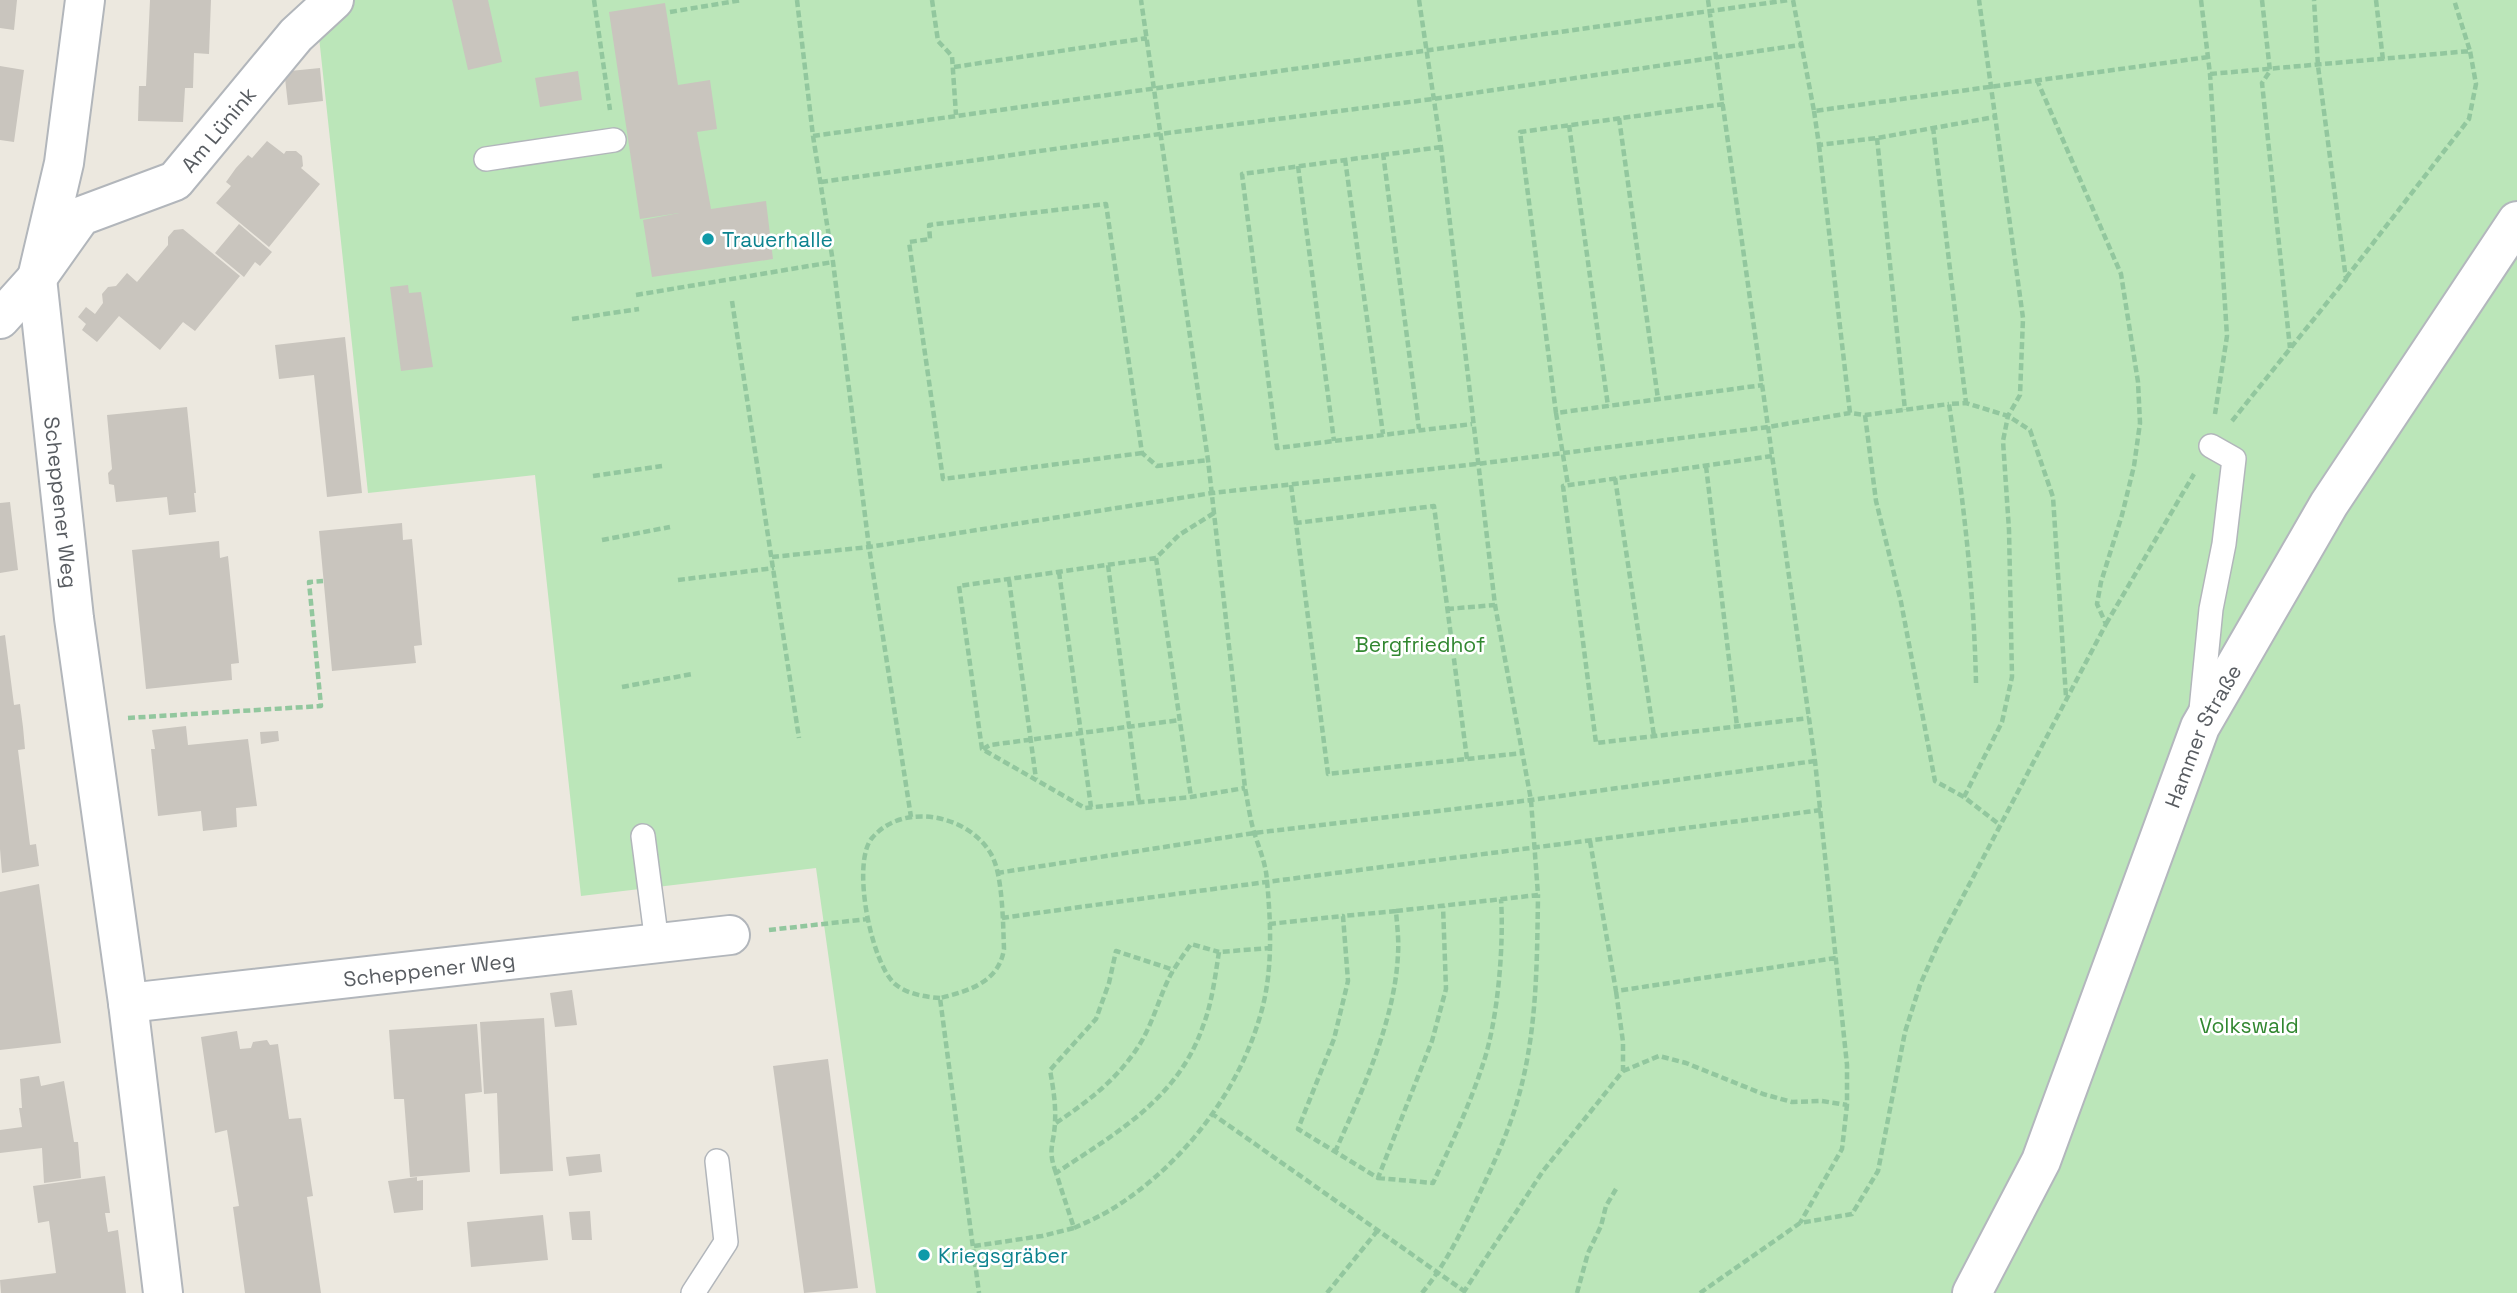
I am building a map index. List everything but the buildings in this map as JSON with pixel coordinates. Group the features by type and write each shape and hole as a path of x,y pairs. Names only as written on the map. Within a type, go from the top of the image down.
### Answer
{"street":[{"name":"Scheppener Weg","path":"85,0 64,163 37,278 74,618 128,1003 163,1293"},
{"name":"Am Lünink","path":"0,319 37,278 82,216 175,181 296,35 334,0"},
{"name":"Hammer Straße","path":"1972,1293 2041,1161 2200,727 2329,503 2517,221"},
{"name":"Scheppener Weg","path":"128,1003 730,934"}],"lane":[{"path":"486,159 614,140"},
{"path":"2200,727 2211,609 2224,544 2234,459 2211,446"},
{"path":"643,836 657,943"},
{"path":"693,1293 726,1242 717,1161"}],"path":[{"path":"594,0 614,140"},
{"path":"670,12 742,0"},
{"path":"797,0 869,547 911,817"},
{"path":"932,0 938,41 952,56 956,115"},
{"path":"974,1246 1042,1236 1074,1228 1111,1210 1136,1193 1172,1162 1223,1097 1246,1054 1262,1012 1270,947 1267,880 1245,788 1208,460 1140,0"},
{"path":"1419,0 1441,147 1495,605 1531,800 1538,895 1536,984 1530,1044 1517,1102 1497,1157 1461,1233 1439,1273 1422,1293"},
{"path":"1707,0 1724,104 1815,761 1847,1065 1847,1105 1842,1149 1800,1223"},
{"path":"813,136 1791,0 1819,145 1850,413"},
{"path":"1964,797 2002,722 2012,677 2010,530 2003,441 2008,416 2020,395 2023,318 1979,0"},
{"path":"2201,0 2210,75 2227,336 2211,446"},
{"path":"2262,0 2270,71 2262,83 2290,349"},
{"path":"2314,0 2318,66 2346,279"},
{"path":"2376,0 2383,60"},
{"path":"1700,1293 1800,1223 1852,1214 1878,1171 1905,1032 1920,985 1939,942 2106,624 2211,446 2346,279 2469,119 2476,84 2470,51 2454,0"},
{"path":"954,68 1147,38"},
{"path":"821,182 1800,46"},
{"path":"2210,75 2470,51"},
{"path":"1814,111 2207,57"},
{"path":"2036,80 2121,274 2138,382 2140,423 2134,466 2097,604 2106,624"},
{"path":"1568,485 1556,413 1520,132 1724,104"},
{"path":"1819,145 1877,138 1995,117"},
{"path":"1619,118 1658,399"},
{"path":"1569,125 1608,406"},
{"path":"1933,127 1966,403"},
{"path":"1877,138 1905,410"},
{"path":"1441,147 1242,174 1277,448 1472,424"},
{"path":"1383,153 1419,429"},
{"path":"1345,159 1383,434"},
{"path":"1298,166 1334,441"},
{"path":"1142,453 943,479 909,242 930,239 929,225 1106,204 1142,453 1157,466 1208,460"},
{"path":"636,295 833,262"},
{"path":"732,301 799,738"},
{"path":"572,319 639,309"},
{"path":"1556,413 1763,385"},
{"path":"772,557 869,547 1212,493 1477,464 1850,413 1865,415 1966,403 2008,416 2030,430 2053,497 2066,697"},
{"path":"1949,404 1964,503 1975,631 1976,683"},
{"path":"1865,415 1876,501 1901,602 1935,781 1964,797 2000,825"},
{"path":"1772,456 1563,486 1596,743 1809,718"},
{"path":"593,475 662,466"},
{"path":"1706,466 1737,726"},
{"path":"1615,478 1654,736"},
{"path":"1291,485 1328,774 1523,753"},
{"path":"1296,523 1434,506 1467,759"},
{"path":"982,749 959,586 1156,558 1179,535 1214,513"},
{"path":"602,540 670,527"},
{"path":"1156,558 1191,797"},
{"path":"1108,565 1139,802"},
{"path":"678,580 775,568"},
{"path":"1059,572 1091,807"},
{"path":"1009,579 1036,780"},
{"path":"89,720 321,706 309,582 323,581"},
{"path":"1447,609 1495,605"},
{"path":"622,687 692,674"},
{"path":"982,749 990,745 1180,720"},
{"path":"982,749 1085,808 1191,797 1245,788"},
{"path":"997,873 1254,833 1531,800 1815,761"},
{"path":"1002,918 1267,880 1535,849 1821,810"},
{"path":"934,816 972,833 991,854 997,873 1004,949 997,971 973,988 940,998 923,996 897,986 880,963 868,919 863,864 864,853 872,838 887,827 911,817 934,816"},
{"path":"1590,842 1623,1042 1623,1071"},
{"path":"1269,924 1538,895"},
{"path":"1343,916 1348,981 1334,1039 1298,1129 1378,1178 1433,1182 1484,1063 1493,1021 1503,928 1501,899"},
{"path":"1378,1178 1432,1041 1446,989 1443,906"},
{"path":"1335,1152 1364,1087 1393,992 1398,953 1396,911"},
{"path":"730,934 868,919"},
{"path":"1055,1123 1092,1098 1116,1076 1137,1049 1156,1014 1174,970 1191,944 1219,952 1270,947"},
{"path":"1074,1228 1050,1156 1055,1123 1054,1093 1049,1070 1096,1018 1109,982 1116,951 1174,970"},
{"path":"1056,1173 1128,1126 1178,1076 1203,1028 1219,952"},
{"path":"1615,991 1836,958"},
{"path":"940,998 979,1293"},
{"path":"1211,1113 1464,1292 1543,1171 1623,1071 1659,1056 1696,1066 1763,1094 1792,1102 1822,1101 1847,1105"},
{"path":"1577,1293 1588,1253 1601,1226 1606,1206 1616,1189"},
{"path":"1328,1293 1378,1230"}],"green space":[{"name":"Bergfriedhof","path":"322,0 2517,0 2517,1293 876,1293 816,868 581,896 535,475 368,493 319,37"}],"place":[{"name":"Trauerhalle","path":"708,239"},
{"name":"Kriegsgräber","path":"924,1255"}],"park label":[{"name":"Volkswald","path":"2249,1025"}]}
